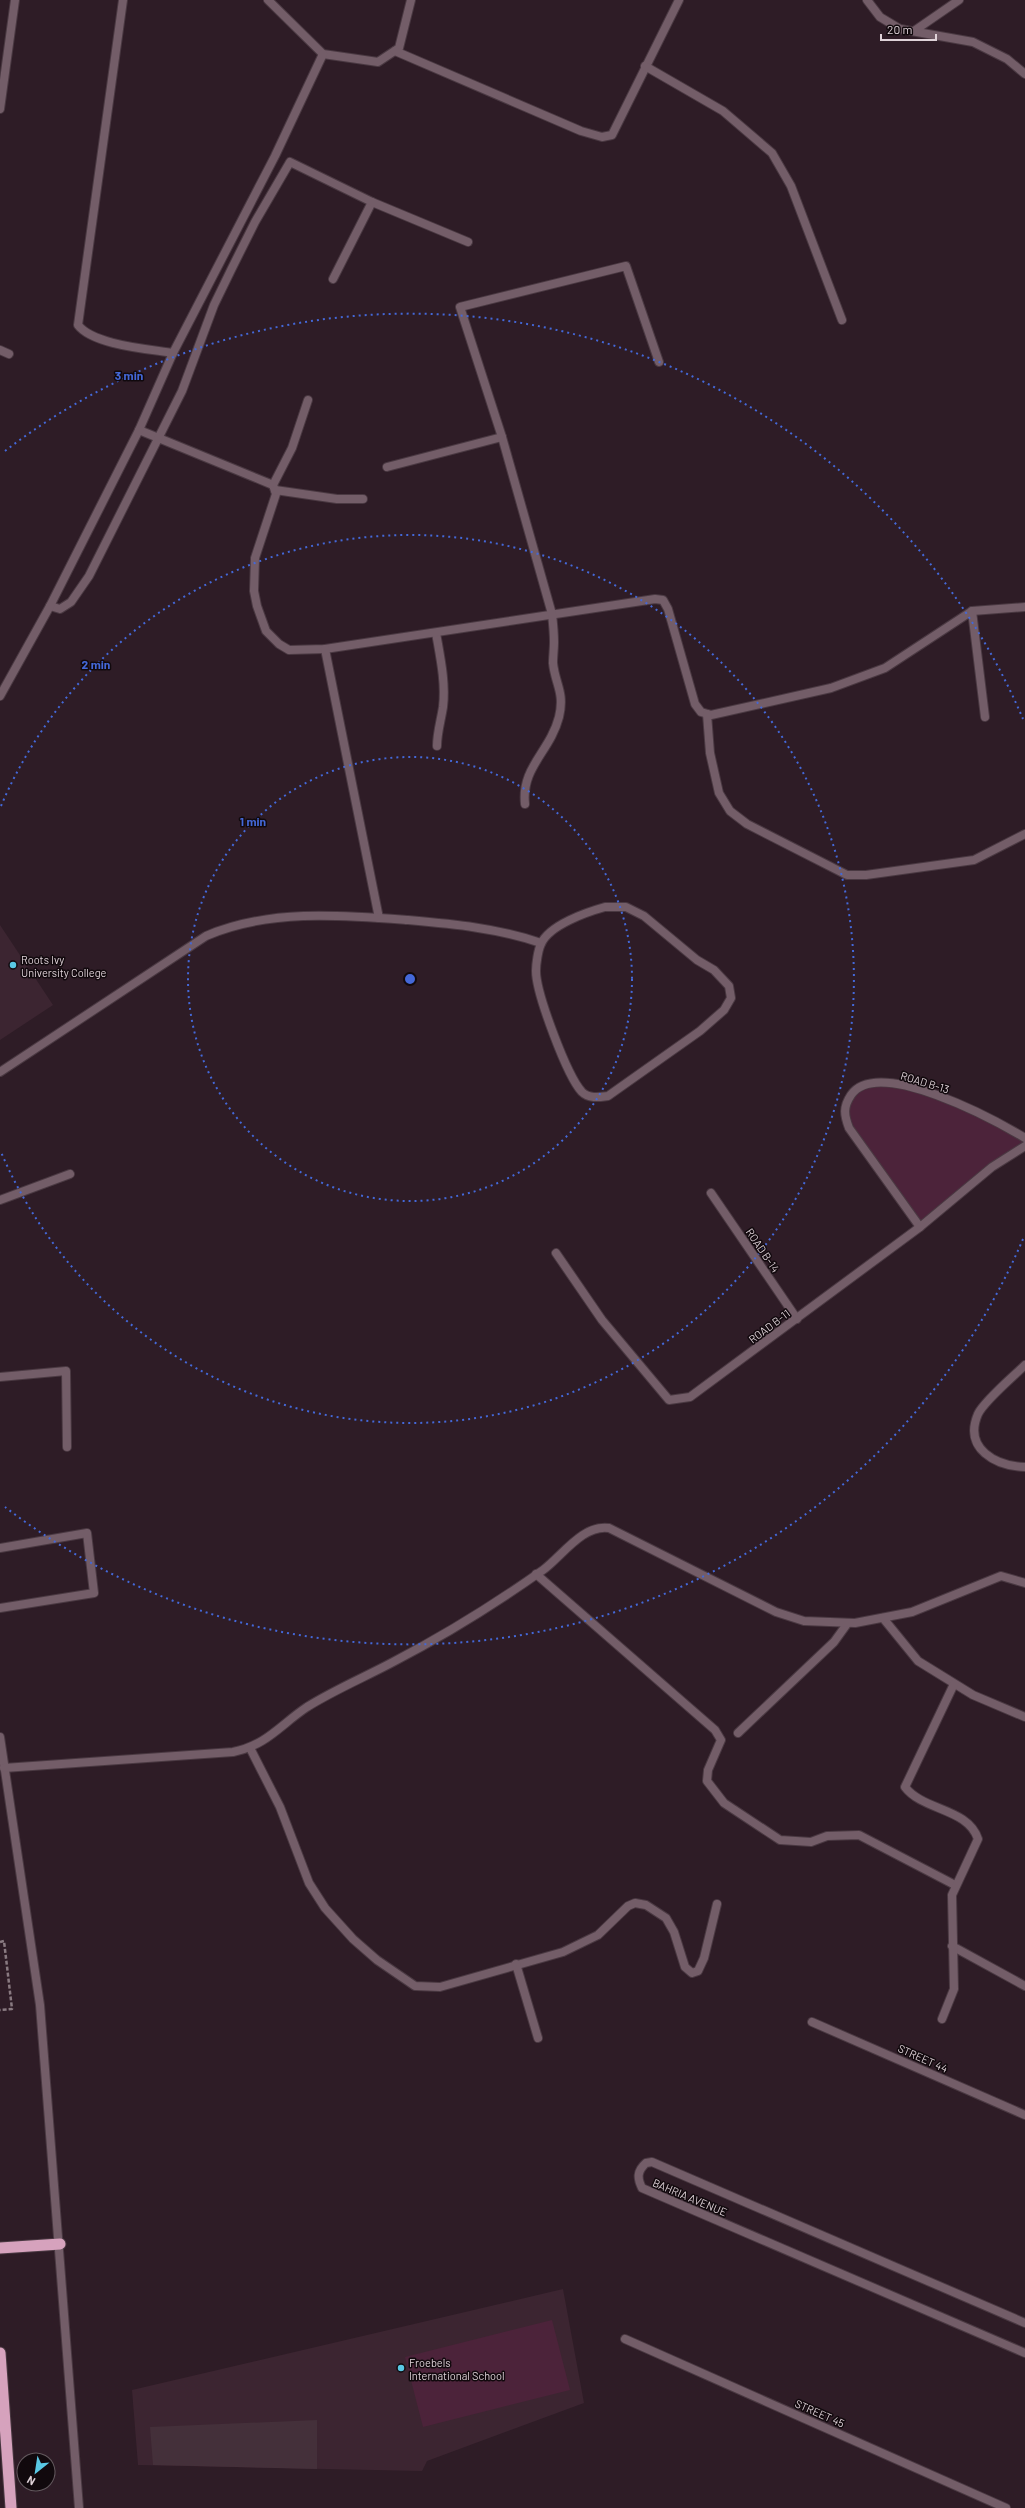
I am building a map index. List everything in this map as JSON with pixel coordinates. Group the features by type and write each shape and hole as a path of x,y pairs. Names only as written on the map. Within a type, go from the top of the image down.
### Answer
{"highway":[{"path":"0,2248 60,2244"},
{"path":"0,2353 11,2508"}],"street":[{"path":"0,109 15,0"},
{"path":"123,0 78,325 83,331 95,338 173,354"},
{"path":"268,0 323,54 378,62 399,48 411,0"},
{"path":"395,51 581,131 602,137 612,135 679,0"},
{"path":"867,0 880,17 900,29 973,42 1007,59 1024,71"},
{"path":"914,31 959,0"},
{"path":"0,696 50,606 139,430 173,354 275,156 323,54"},
{"path":"645,66 723,111 772,153 791,186 842,320"},
{"path":"50,606 60,609 71,602 89,576 182,391 223,287 255,222 290,162 372,202 468,242"},
{"path":"333,280 372,202"},
{"path":"526,804 524,789 526,778 552,738 561,705 560,686 553,664 554,641 552,614 502,437 460,307 626,266 659,362"},
{"path":"0,350 9,354"},
{"path":"308,400 292,448 274,488 276,494 255,564 254,592 266,631 289,650 325,650 552,614 655,599 663,600 668,609 695,704 701,712 711,715 831,688 886,668 972,611 1025,607"},
{"path":"139,430 274,488 337,499 363,498"},
{"path":"387,467 502,437"},
{"path":"972,611 985,717"},
{"path":"436,633 442,675 443,706 438,723 437,746"},
{"path":"325,650 379,918"},
{"path":"708,714 710,753 719,793 730,811 754,827 847,875 866,875 974,860 1025,834"},
{"path":"605,907 626,907 644,916 698,960 714,970 729,986 731,998 724,1010 700,1030 608,1096 589,1096 583,1093 574,1079 543,1002 536,971 541,943 552,930 584,912 605,907"},
{"path":"0,1072 206,936 226,928 246,923 318,915 379,918 448,924 512,933 541,943"},
{"name":"ROAD B-13","path":"920,1227 849,1128 844,1114 847,1100 854,1090 872,1082 894,1083 938,1096 977,1112 1025,1138"},
{"name":"ROAD B-11","path":"556,1253 602,1320 669,1400 690,1397 920,1227 992,1168 1025,1146"},
{"path":"0,1200 70,1174"},
{"name":"ROAD B-14","path":"711,1193 796,1319"},
{"path":"1025,1365 978,1414 975,1432 978,1446 987,1458 1015,1466 1025,1467"},
{"path":"0,1377 66,1371 66,1447"},
{"path":"4,1768 233,1752 250,1748 266,1740 307,1708 465,1622 557,1559 587,1531 599,1526 609,1528 776,1612 804,1622 847,1624 912,1612 1001,1576 1025,1583"},
{"path":"0,1548 87,1533 94,1592 0,1608"},
{"path":"536,1574 715,1730 721,1740 708,1770 707,1782 724,1803 780,1840 811,1842 827,1836 859,1835 955,1885"},
{"path":"883,1618 914,1658 954,1684 1025,1717"},
{"path":"738,1734 834,1642 847,1624"},
{"path":"942,2019 954,1989 952,1895 955,1885 978,1839 971,1824 916,1797 904,1787 954,1684"},
{"path":"0,1737 40,2005 60,2244 79,2508"},
{"path":"250,1748 280,1807 309,1883 325,1908 341,1926 377,1960 415,1986 440,1987 516,1964 563,1952 598,1935 628,1906 635,1903 646,1905 666,1918 674,1932 685,1967 692,1973 698,1971 704,1958 717,1904"},
{"path":"952,1946 1025,1986"},
{"path":"516,1964 538,2038"},
{"name":"STREET 44","path":"812,2022 1025,2114"},
{"name":"BAHRIA AVENUE","path":"1025,2323 652,2162 646,2163 639,2173 637,2179 642,2188 1025,2353"},
{"name":"STREET 45","path":"625,2339 1006,2508"}],"path":[{"path":"0,1942 4,1941 12,2009 0,2010"}],"shaded area":[{"name":"Roots Ivy University College","path":"0,925 53,1005 0,1040"},
{"path":"871,1085 912,1091 951,1104 1025,1140 1025,1144 921,1222 852,1127 847,1111 857,1092"},
{"name":"Froebels International School","path":"563,2289 584,2403 427,2461 422,2471 138,2465 132,2390"},
{"path":"552,2320 570,2390 423,2427 405,2357"}],"building":[{"path":"317,2420 317,2469 153,2465 150,2427"}],"place":[{"name":"Roots Ivy University College","path":"13,965"},
{"name":"Froebels International School","path":"401,2368"}]}
